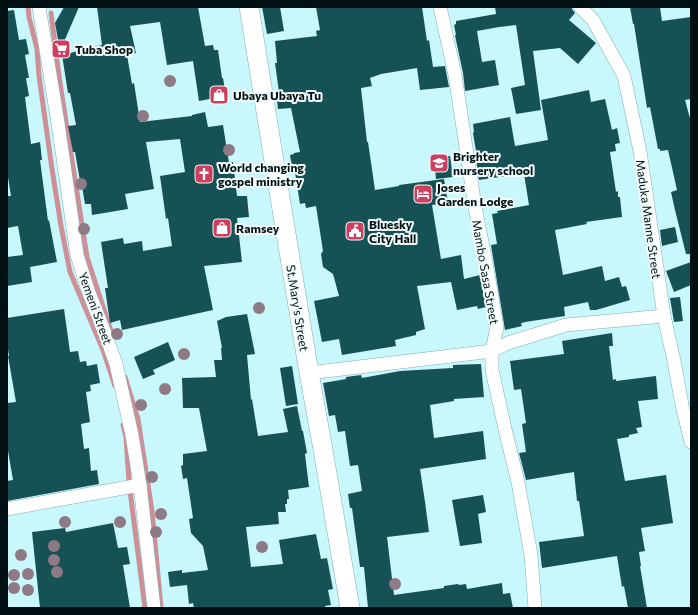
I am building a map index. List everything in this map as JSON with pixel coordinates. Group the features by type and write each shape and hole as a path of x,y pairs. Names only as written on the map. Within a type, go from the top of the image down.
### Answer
{"street":[{"name":"Yemeni Street","path":"39,7 77,254 89,293 116,364 132,435 140,485 154,608"},
{"name":"St.Mary's Street","path":"249,7 309,373 350,608"},
{"name":"Mambo Sasa Street","path":"440,7 455,75 475,207 497,327 492,351 492,370 518,482 531,555 535,608"},
{"name":"Maduka Manne Street","path":"580,7 593,20 624,76 640,151 664,316 691,442"},
{"path":"593,20 597,7"},
{"path":"309,373 492,351 508,343 566,325 664,316"},
{"path":"7,509 140,485"}],"building":[{"path":"64,7 79,7 60,51 55,23"},
{"path":"97,7 198,7 205,46 213,45 214,50 218,50 226,96 199,101 193,61 167,65 160,22 130,26 136,53 127,55 132,84 134,83 140,122 192,116 205,112 208,127 223,125 229,163 233,162 237,196 247,196 249,217 237,218 242,262 204,266 213,310 122,330 120,320 110,323 105,288 108,288 101,242 123,238 124,244 142,241 143,251 172,246 168,218 166,219 160,176 185,172 180,139 146,142 154,189 125,194 128,209 92,215 91,204 85,204 75,152 73,152 68,126 76,125 70,93 68,93 62,55 102,45"},
{"path":"262,7 280,7 284,31 267,34"},
{"path":"316,7 422,7 427,41 429,40 433,67 445,66 449,87 420,90 417,68 381,74 370,78 372,86 361,88 367,142 375,190 444,179 448,203 432,205 441,259 461,255 464,279 480,275 486,307 478,309 477,306 457,310 451,282 417,286 425,329 416,332 416,335 395,340 396,346 342,355 339,339 322,342 314,301 339,296 333,274 323,267 321,254 323,251 316,206 306,208 305,203 300,204 295,172 293,173 290,155 300,152 291,108 278,109 276,93 279,92 275,63 277,63 275,41 317,36 316,31 320,30"},
{"path":"495,7 572,7 575,13 569,20 596,43 578,64 560,48 533,51 541,110 516,114 511,88 525,85 516,25 477,31 482,62 495,60 499,85 465,91 454,25 456,24 456,21 496,14"},
{"path":"630,7 660,7 662,21 691,17 691,99 685,100 691,122 691,254 686,254 671,192 677,190 668,150 660,151 660,149 658,149 650,107 647,108"},
{"path":"14,10 19,40 26,39 29,54 25,55 29,78 26,78 29,96 25,97 31,144 40,142 42,160 40,160 48,221 49,220 57,262 30,267 32,282 7,286 7,257 23,255 18,226 7,228 7,196 11,196 7,171 7,11"},
{"path":"589,90 591,102 605,99 612,130 617,128 620,143 615,144 616,151 610,152 616,192 618,191 618,197 620,197 622,217 586,222 587,224 555,230 563,275 602,266 605,281 619,277 622,287 626,286 630,300 596,310 590,310 588,302 564,307 565,316 525,322 521,323 522,326 505,330 491,245 497,244 492,214 498,213 497,211 529,205 524,174 479,180 473,124 510,117 515,146 548,140 541,100"},
{"name":"Brighter nursery school","path":"450,156 453,177 436,179 434,158"},
{"path":"675,227 678,242 662,246 660,230"},
{"path":"691,262 691,285 674,292 666,271"},
{"path":"680,297 683,321 674,322 670,298"},
{"path":"64,309 70,352 78,351 80,362 86,361 87,366 97,364 100,383 90,385 91,391 86,392 90,422 81,424 84,449 89,448 91,471 97,470 99,484 7,501 7,481 13,480 7,445 7,403 16,402 8,356 7,318"},
{"path":"247,314 255,354 247,355 251,400 252,399 258,436 288,432 283,409 297,406 307,453 305,454 309,487 288,490 289,499 287,499 287,504 285,504 286,512 278,512 279,524 246,527 251,567 283,564 279,540 316,534 321,559 327,558 333,589 328,590 331,605 325,606 325,608 194,608 193,603 189,604 187,585 170,587 168,572 182,570 182,573 208,570 203,546 191,533 189,519 193,518 187,478 183,479 181,466 183,465 183,454 207,451 199,408 183,408 182,378 216,377 214,360 222,360 222,348 217,321 226,317"},
{"path":"612,333 613,346 609,346 613,380 616,379 616,381 656,376 658,399 638,401 642,427 636,428 638,433 629,435 629,437 617,439 625,481 666,475 673,523 641,528 645,551 639,552 640,566 647,608 628,608 624,586 622,587 617,556 542,568 539,542 584,536 579,501 577,501 574,472 526,480 519,453 526,452 522,424 526,423 521,389 514,390 510,361 564,354 562,341"},
{"path":"168,342 175,360 153,370 155,374 143,379 134,357"},
{"path":"481,364 484,397 454,399 454,401 430,405 434,438 483,431 486,459 420,469 429,532 387,537 394,595 444,588 444,586 458,584 466,584 467,589 502,583 503,594 510,593 513,608 368,608 364,567 360,567 352,508 350,508 348,494 362,491 358,465 350,466 345,431 338,432 335,415 329,416 323,383 361,375 362,378 400,371 453,368 453,365"},
{"path":"292,366 298,404 286,406 280,368"},
{"path":"483,495 486,512 478,514 482,543 460,546 452,500"},
{"path":"113,523 118,548 127,547 130,564 123,565 130,608 40,608 32,532 65,528 66,532"}],"waterway":[{"path":"28,7 37,49 39,76 52,169 70,272 103,350 115,386"},
{"path":"51,13 60,83 87,257 111,331"},
{"path":"125,377 138,419 152,511 161,608"},
{"path":"123,425 126,437 129,481"},
{"path":"130,491 145,608"}],"place":[{"name":"Tuba Shop","path":"61,49"},
{"name":"Ubaya Ubaya Tu","path":"219,95"},
{"name":"Brighter nursery school","path":"439,163"},
{"name":"World changing gospel ministry","path":"204,174"},
{"name":"Joses Garden Lodge","path":"423,194"},
{"name":"Ramsey","path":"222,228"},
{"name":"Bluesky City Hall","path":"355,231"}]}
